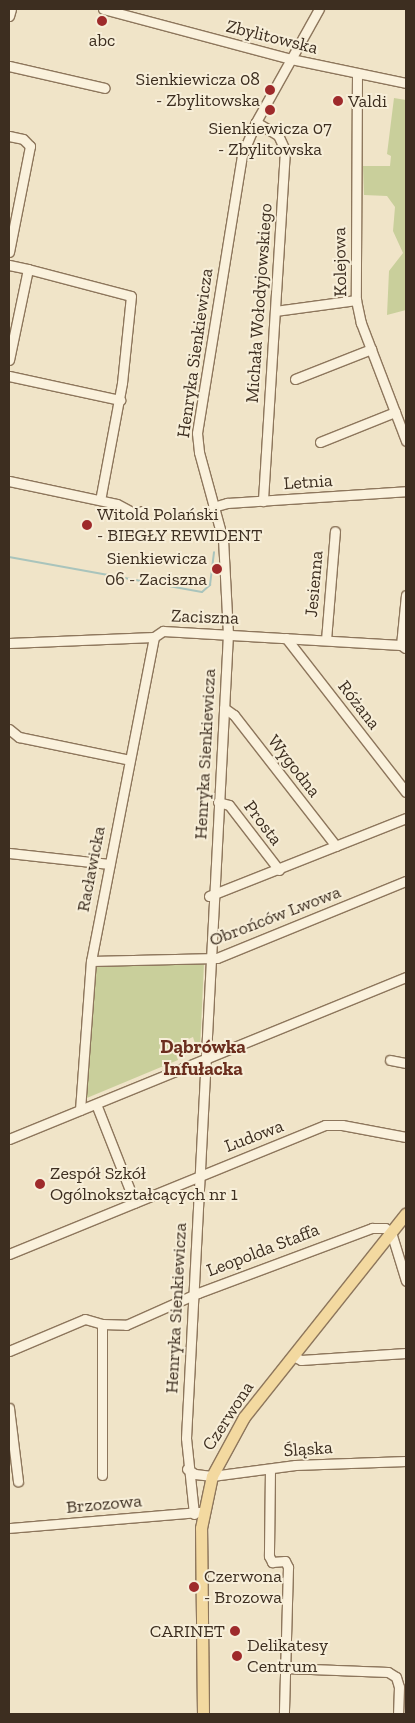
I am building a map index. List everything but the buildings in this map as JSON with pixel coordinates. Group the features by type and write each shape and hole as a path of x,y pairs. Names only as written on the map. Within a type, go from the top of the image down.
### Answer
{"main road":[{"name":"Czerwona","path":"203,1714 198,1513 212,1476 244,1417 406,1213"}],"street":[{"path":"9,16 11,9"},
{"name":"Zbylitowska","path":"103,9 291,59 406,83"},
{"name":"Henryka Sienkiewicza","path":"198,1513 187,1469 186,1438 212,896 228,634 225,558 199,452 198,422 242,156 256,122 319,9"},
{"path":"9,66 105,88"},
{"name":"Kolejowa","path":"357,73 356,300 371,349 406,441"},
{"name":"Michała Wołodyjowskiego","path":"256,122 278,135 286,150 263,501"},
{"path":"9,136 27,142 29,154 9,252"},
{"path":"9,265 70,278 131,296 120,400 100,500"},
{"path":"9,360 28,269"},
{"path":"275,311 356,300"},
{"path":"295,379 371,349"},
{"path":"9,376 120,400"},
{"path":"320,442 395,412"},
{"path":"9,482 125,506 134,513 142,511"},
{"name":"Letnia","path":"213,507 263,501 406,491"},
{"name":"Jesienna","path":"326,640 335,531"},
{"path":"404,647 406,595"},
{"name":"Zaciszna","path":"9,643 154,637 163,631 326,640 404,647"},
{"name":"Racławicka","path":"80,1110 90,961 154,637"},
{"name":"Różana","path":"286,638 406,792"},
{"name":"Wygodna","path":"224,708 234,715 336,846"},
{"path":"9,728 19,737 130,760"},
{"name":"Prosta","path":"218,802 229,805 279,870"},
{"path":"212,896 406,818"},
{"path":"9,853 109,864"},
{"name":"Obrońców Lwowa","path":"90,961 210,959 406,881"},
{"path":"9,1139 406,978"},
{"path":"390,1060 406,1063"},
{"path":"96,1104 135,1203"},
{"name":"Ludowa","path":"9,1254 199,1175 326,1125 342,1124 406,1137"},
{"name":"Leopolda Staffa","path":"9,1351 85,1319 102,1324 126,1325 347,1235 372,1228 385,1228 391,1232"},
{"path":"391,1232 406,1281"},
{"path":"102,1324 102,1475"},
{"path":"293,1356 301,1360 406,1352"},
{"path":"9,1408 18,1481"},
{"name":"Śląska","path":"212,1476 270,1469 406,1461"},
{"path":"187,1469 195,1474 212,1476"},
{"path":"270,1469 268,1556 272,1562 285,1561 288,1567 284,1714"},
{"name":"Brzozowa","path":"9,1528 198,1513"},
{"path":"285,1668 388,1672 396,1677 399,1686 398,1714"}],"green space":[{"path":"394,98 406,100 406,310 387,315 389,271 403,253 393,231 395,207 387,196 364,195 363,166 390,166 391,156 387,154"},
{"path":"204,963 200,1049 197,1050 193,1037 173,1046 178,1060 82,1100 95,964"}],"waterway":[{"path":"9,557 202,592 210,585 214,552"}],"place":[{"name":"abc","path":"102,21"},
{"name":"Sienkiewicza 08 - Zbylitowska","path":"270,90"},
{"name":"Valdi","path":"338,101"},
{"name":"Sienkiewicza 07 - Zbylitowska","path":"270,110"},
{"name":"Witold Polański - BIEGŁY REWIDENT","path":"87,525"},
{"name":"Sienkiewicza 06 - Zaciszna","path":"217,569"},
{"name":"Zespół Szkół Ogólnokształcących nr 1","path":"40,1184"},
{"name":"Czerwona - Brozowa","path":"194,1587"},
{"name":"CARINET","path":"235,1631"},
{"name":"Delikatesy Centrum","path":"237,1656"}],"district":[{"name":"Dąbrówka Infułacka","path":"203,1058"}]}
